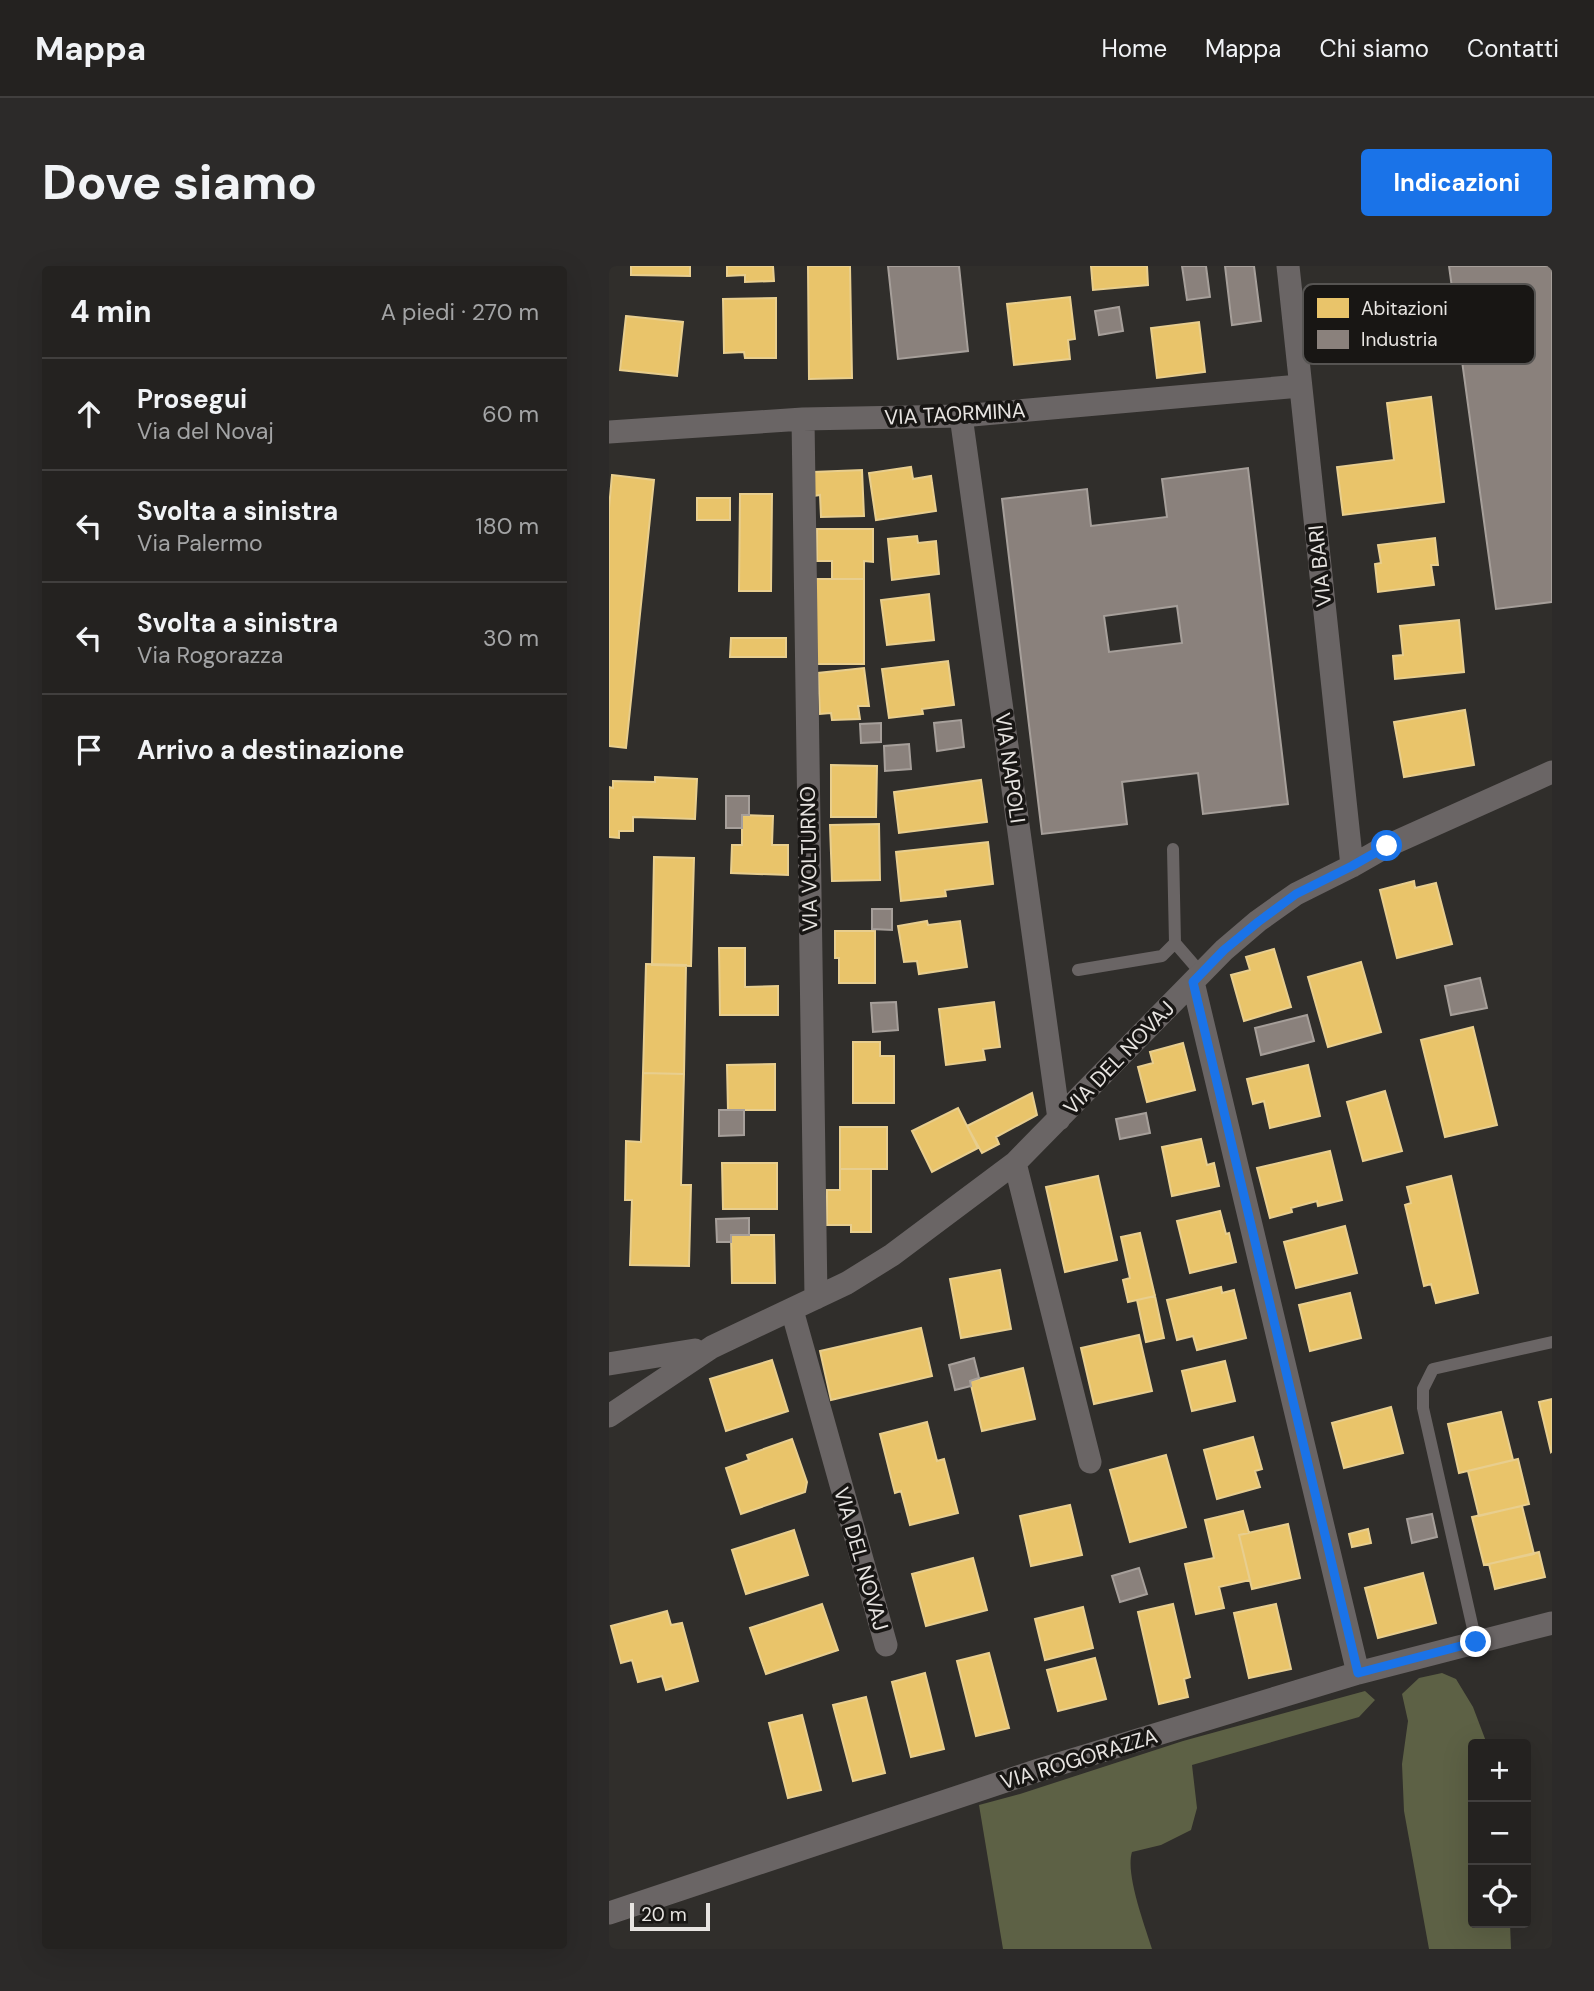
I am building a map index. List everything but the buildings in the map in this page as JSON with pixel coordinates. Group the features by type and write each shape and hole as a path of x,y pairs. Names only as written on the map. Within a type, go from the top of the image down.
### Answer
{"street":[{"name":"VIA BARI","path":"1288,266 1352,866"},
{"name":"VIA TAORMINA","path":"609,432 803,419 961,416 1300,386"},
{"name":"VIA NAPOLI","path":"961,416 1059,1119"},
{"name":"VIA VOLTURNO","path":"803,419 816,1298"},
{"name":"VIA DEL NOVAJ","path":"609,1416 712,1347 847,1283 892,1255 1015,1163 1197,978 1258,922 1296,894 1387,846 1552,772"},
{"path":"1197,978 1358,1673"},
{"path":"1015,1163 1090,1462"},
{"name":"VIA DEL NOVAJ","path":"792,1310 885,1646"},
{"name":"VIA DEL NOVAJ","path":"609,1364 712,1347"},
{"name":"VIA ROGORAZZA","path":"610,1911 1039,1770 1358,1673 1552,1623"}],"lane":[{"path":"1173,849 1175,943 1197,978"},
{"path":"1078,970 1162,956 1175,943"},
{"path":"1476,1642 1423,1408 1423,1389 1433,1369 1552,1342"}],"green space":[{"path":"1442,1673 1456,1679 1473,1707 1485,1739 1468,1739 1468,1928 1510,1928 1511,1949 1429,1949 1404,1811 1402,1764 1408,1721 1402,1694 1419,1678"},
{"path":"1365,1691 1375,1700 1359,1717 1192,1765 1197,1808 1191,1830 1161,1845 1132,1852 1133,1886 1152,1949 1003,1949 979,1805 1183,1741"}],"route":[{"path":"1387,846 1296,894 1224,950 1193,982 1358,1673 1476,1642"}]}
